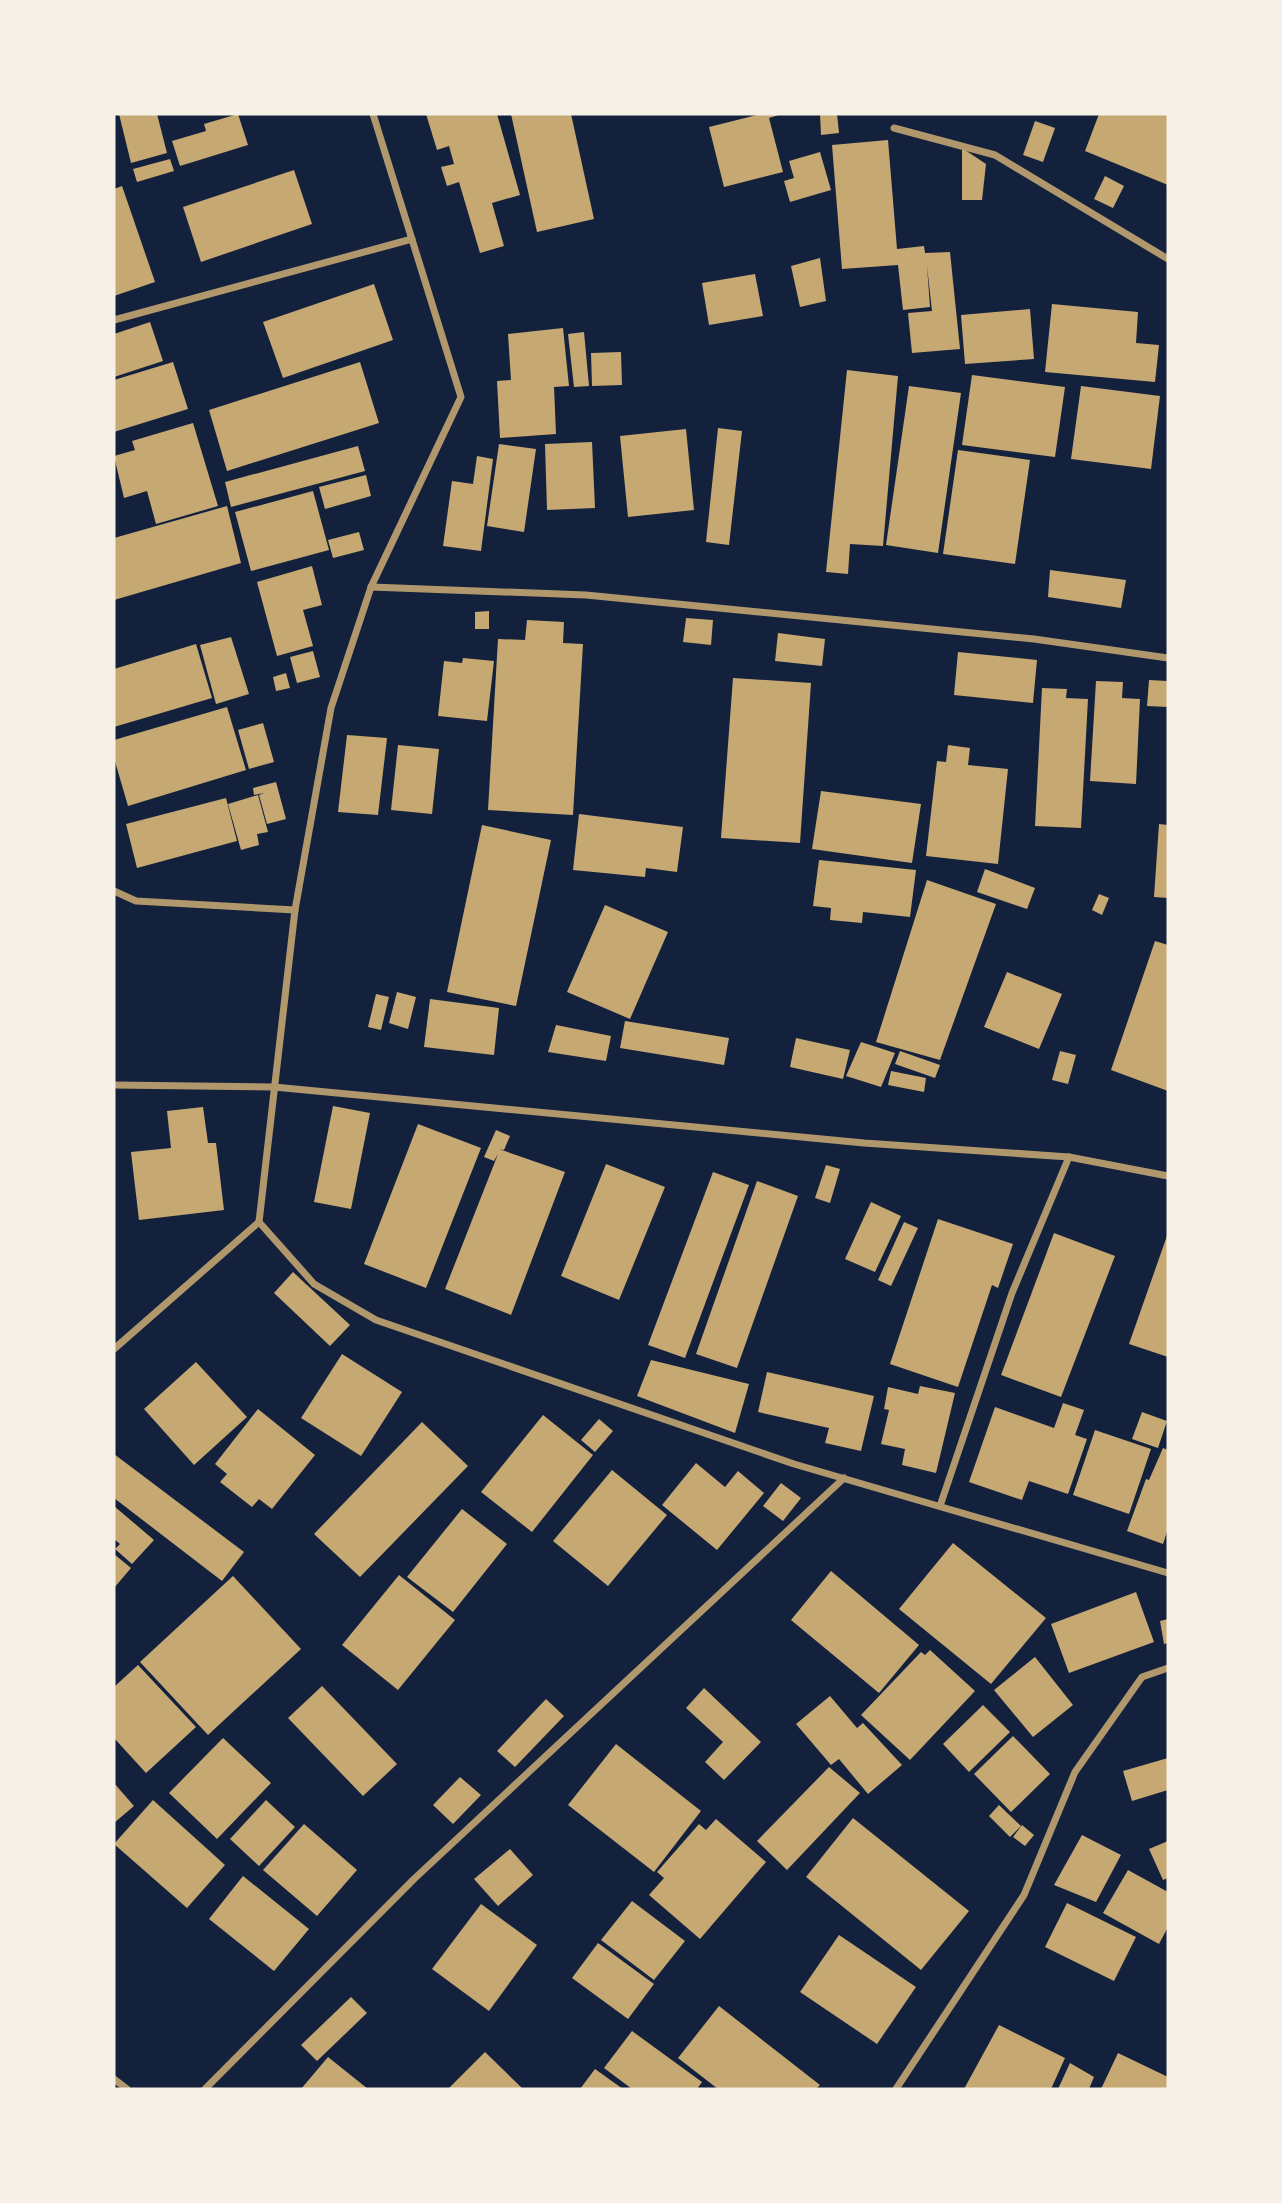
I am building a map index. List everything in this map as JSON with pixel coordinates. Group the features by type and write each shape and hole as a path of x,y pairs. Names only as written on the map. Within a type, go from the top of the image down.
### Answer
{"street":[{"path":"114,1349 259,1222 295,910 331,708 371,587 461,397 373,114"},
{"path":"894,128 995,155 1168,258"},
{"path":"114,320 412,239"},
{"path":"371,587 586,595 1034,639 1168,658"},
{"path":"114,891 136,901 295,910"},
{"path":"114,1085 274,1087 864,1143 1069,1157 1168,1176"},
{"path":"940,1506 1012,1293 1069,1157"},
{"path":"259,1222 314,1284 376,1320 844,1478 1168,1573"},
{"path":"205,2089 414,1879 844,1478"},
{"path":"896,2089 1024,1895 1075,1772 1125,1697 1142,1677 1168,1668"},
{"path":"114,2079 127,2089"}],"building":[{"path":"119,114 157,114 167,153 131,163"},
{"path":"238,114 248,145 180,166 172,141 206,131 204,124"},
{"path":"426,114 497,114 520,195 492,203 504,246 480,253 459,182 447,186 441,167 454,164 449,146 437,150"},
{"path":"511,114 571,114 594,219 537,232"},
{"path":"761,114 782,114 769,118 783,172 724,187 709,127"},
{"path":"820,114 837,114 839,133 821,135"},
{"path":"1099,114 1168,114 1168,185 1085,151"},
{"path":"1035,121 1055,128 1043,162 1023,155"},
{"path":"888,140 897,249 924,246 925,253 950,252 960,349 912,353 908,313 932,311 927,266 930,307 903,310 898,265 842,269 832,145"},
{"path":"962,148 986,164 982,200 962,200"},
{"path":"820,152 831,190 790,202 784,181 794,178 789,161"},
{"path":"170,159 174,171 137,182 133,169"},
{"path":"294,170 312,224 201,262 183,207"},
{"path":"1105,176 1124,186 1113,208 1094,199"},
{"path":"122,186 155,282 114,296 114,189"},
{"path":"820,258 826,301 800,307 791,266"},
{"path":"755,274 763,316 709,325 702,283"},
{"path":"374,284 393,340 283,378 263,322"},
{"path":"1052,304 1138,312 1136,343 1159,345 1155,382 1045,372"},
{"path":"1030,309 1034,359 965,364 961,315"},
{"path":"150,322 163,361 114,377 114,334"},
{"path":"563,328 569,386 554,387 556,434 500,438 497,381 511,380 508,334"},
{"path":"584,332 589,386 574,387 568,334"},
{"path":"621,352 622,385 592,386 591,353"},
{"path":"173,362 188,409 114,432 114,380"},
{"path":"360,362 379,423 227,471 209,410"},
{"path":"847,370 898,376 883,546 850,544 848,574 826,572"},
{"path":"972,375 1065,387 1055,457 962,445"},
{"path":"909,386 961,393 938,553 886,545"},
{"path":"1081,386 1160,396 1151,469 1071,459"},
{"path":"193,423 218,506 156,524 147,491 124,498 114,456 135,450 132,441"},
{"path":"718,428 742,431 729,545 706,542"},
{"path":"686,429 694,510 628,517 620,436"},
{"path":"592,442 595,508 547,510 545,444"},
{"path":"499,444 536,449 524,532 487,526"},
{"path":"358,446 365,471 231,507 225,482"},
{"path":"958,450 1030,460 1015,564 943,554"},
{"path":"477,456 493,459 481,551 443,546 452,481 473,484"},
{"path":"366,475 371,496 325,509 319,487"},
{"path":"313,491 329,550 251,571 235,512"},
{"path":"227,506 241,563 114,600 114,538"},
{"path":"359,532 364,550 333,558 328,540"},
{"path":"312,566 322,605 303,610 313,646 277,656 257,582"},
{"path":"1050,570 1126,580 1121,608 1048,597"},
{"path":"489,611 489,629 475,629 475,612"},
{"path":"686,618 713,620 711,645 683,642"},
{"path":"527,620 564,622 563,643 583,644 573,815 488,810 498,639 525,640"},
{"path":"778,633 825,639 822,666 775,661"},
{"path":"231,637 249,694 216,704 200,645"},
{"path":"196,644 212,698 114,727 114,669"},
{"path":"313,651 320,677 297,683 290,657"},
{"path":"958,652 1037,660 1033,703 954,695"},
{"path":"463,658 494,661 487,721 438,716 444,661 462,663"},
{"path":"286,673 290,688 276,691 273,677"},
{"path":"733,678 811,683 800,843 721,838"},
{"path":"1149,680 1168,681 1168,707 1147,706"},
{"path":"1096,681 1123,682 1122,698 1140,699 1136,784 1090,781"},
{"path":"1042,688 1067,689 1066,698 1088,699 1081,828 1035,826"},
{"path":"227,707 246,770 128,806 114,758 114,740"},
{"path":"263,723 274,762 249,769 238,730"},
{"path":"347,735 387,738 378,815 338,812"},
{"path":"398,745 439,749 432,814 391,810"},
{"path":"948,745 970,748 968,765 1008,769 998,864 926,856 937,761 946,762"},
{"path":"276,782 286,819 267,824 259,795 264,793 254,795 253,788"},
{"path":"821,791 921,804 912,863 812,849"},
{"path":"258,795 268,832 257,834 259,845 241,850 228,804"},
{"path":"226,798 237,841 137,868 126,824"},
{"path":"579,814 683,827 677,872 646,868 645,877 573,870"},
{"path":"1159,824 1168,825 1168,898 1154,897"},
{"path":"482,825 551,840 516,1006 447,992"},
{"path":"819,860 916,870 910,917 863,912 862,923 830,920 831,908 813,906"},
{"path":"985,869 1035,888 1027,909 977,892"},
{"path":"927,880 996,904 940,1060 876,1042"},
{"path":"1099,894 1109,898 1102,915 1092,910"},
{"path":"605,905 668,932 630,1019 567,992"},
{"path":"1155,941 1168,945 1168,1091 1111,1070"},
{"path":"1007,972 1062,994 1039,1049 984,1027"},
{"path":"397,992 416,997 408,1029 389,1023"},
{"path":"376,994 389,997 381,1030 368,1027"},
{"path":"430,999 499,1008 494,1055 424,1047"},
{"path":"625,1021 729,1038 724,1065 620,1048"},
{"path":"556,1025 611,1036 606,1061 548,1052"},
{"path":"796,1038 850,1050 843,1079 790,1067"},
{"path":"861,1042 895,1053 881,1087 846,1076"},
{"path":"900,1051 940,1065 935,1078 895,1064"},
{"path":"1060,1051 1076,1055 1068,1084 1052,1080"},
{"path":"891,1071 926,1078 924,1092 888,1085"},
{"path":"333,1106 370,1113 351,1209 314,1202"},
{"path":"203,1107 208,1143 216,1143 224,1210 139,1220 131,1152 171,1148 167,1111"},
{"path":"418,1124 481,1148 426,1288 364,1264"},
{"path":"496,1130 510,1136 504,1150 499,1149 565,1172 511,1315 445,1289 498,1154 494,1161 484,1157"},
{"path":"606,1164 665,1187 619,1300 561,1276"},
{"path":"826,1165 840,1169 830,1203 815,1198"},
{"path":"713,1172 749,1185 685,1358 648,1345"},
{"path":"757,1181 798,1196 737,1368 696,1354"},
{"path":"871,1202 901,1216 875,1272 845,1259"},
{"path":"938,1219 1013,1244 998,1288 992,1285 958,1387 890,1364"},
{"path":"904,1222 918,1228 891,1286 878,1280"},
{"path":"1054,1233 1115,1256 1061,1397 1001,1375"},
{"path":"1168,1233 1168,1357 1129,1344"},
{"path":"293,1272 350,1325 330,1346 274,1293"},
{"path":"342,1354 402,1392 361,1456 301,1418"},
{"path":"651,1360 749,1384 735,1433 637,1396"},
{"path":"196,1362 247,1417 194,1465 144,1409"},
{"path":"767,1372 874,1396 861,1451 825,1443 829,1428 758,1412"},
{"path":"920,1386 955,1393 936,1473 902,1465 905,1449 881,1444 889,1410 884,1409 888,1387 918,1394"},
{"path":"1063,1403 1084,1410 1075,1435 1087,1439 1068,1494 1029,1481 1022,1500 969,1482 995,1407 1054,1428"},
{"path":"258,1409 315,1455 272,1509 259,1499 252,1507 220,1482 227,1474 215,1464"},
{"path":"1142,1412 1167,1421 1158,1448 1132,1439"},
{"path":"543,1415 593,1455 532,1532 481,1492"},
{"path":"599,1419 613,1431 595,1452 581,1440"},
{"path":"422,1422 468,1466 360,1577 314,1534"},
{"path":"1095,1430 1151,1449 1129,1514 1073,1495"},
{"path":"1163,1448 1168,1450 1168,1529 1163,1544 1127,1531 1146,1479 1149,1480"},
{"path":"114,1454 244,1552 222,1581 114,1498"},
{"path":"696,1463 725,1487 738,1471 764,1493 717,1550 662,1505"},
{"path":"612,1470 667,1515 608,1586 553,1541"},
{"path":"781,1483 801,1498 783,1521 763,1506"},
{"path":"114,1506 154,1540 132,1564 115,1549 120,1544 114,1539"},
{"path":"462,1509 507,1544 453,1612 407,1577"},
{"path":"953,1543 1046,1618 991,1684 899,1609"},
{"path":"114,1554 131,1568 114,1588"},
{"path":"831,1571 919,1645 879,1693 791,1620"},
{"path":"399,1575 455,1620 398,1690 342,1645"},
{"path":"233,1576 301,1649 208,1735 140,1662"},
{"path":"1136,1592 1154,1642 1069,1673 1051,1624"},
{"path":"1168,1619 1168,1643 1164,1644 1160,1621"},
{"path":"930,1650 975,1691 910,1760 861,1715 921,1652 925,1655"},
{"path":"1035,1657 1073,1705 1033,1737 994,1690"},
{"path":"138,1665 196,1727 146,1773 114,1738 114,1687"},
{"path":"322,1686 397,1764 363,1796 288,1718"},
{"path":"704,1688 761,1742 724,1780 705,1762 723,1742 686,1708"},
{"path":"830,1696 857,1728 863,1723 902,1765 868,1794 839,1759 831,1765 796,1724"},
{"path":"546,1699 564,1716 515,1767 497,1751"},
{"path":"983,1705 1010,1732 969,1772 943,1744"},
{"path":"1013,1736 1050,1774 1011,1812 974,1774"},
{"path":"223,1738 271,1783 217,1839 169,1793"},
{"path":"616,1744 701,1811 654,1872 568,1805"},
{"path":"1168,1758 1168,1790 1132,1801 1123,1771"},
{"path":"829,1767 860,1793 787,1870 757,1841"},
{"path":"460,1777 481,1795 453,1824 433,1805"},
{"path":"114,1783 134,1806 114,1823"},
{"path":"153,1800 225,1865 187,1908 114,1844"},
{"path":"266,1800 295,1827 259,1866 230,1839"},
{"path":"999,1805 1021,1826 1010,1837 989,1816"},
{"path":"853,1818 969,1911 921,1970 806,1877"},
{"path":"716,1819 766,1862 700,1939 649,1895 664,1878 657,1872 699,1824 706,1830"},
{"path":"304,1824 357,1870 317,1916 263,1870"},
{"path":"1022,1825 1034,1835 1025,1846 1013,1837"},
{"path":"1082,1835 1121,1855 1096,1902 1054,1885"},
{"path":"1168,1841 1168,1878 1163,1880 1149,1849"},
{"path":"510,1849 533,1875 498,1906 474,1879"},
{"path":"1128,1870 1168,1892 1168,1927 1159,1944 1103,1913"},
{"path":"243,1876 309,1929 274,1971 209,1919"},
{"path":"632,1901 685,1941 654,1980 601,1940"},
{"path":"1067,1903 1136,1937 1114,1981 1045,1947"},
{"path":"481,1904 537,1945 489,2011 432,1969"},
{"path":"839,1935 916,1987 877,2044 800,1992"},
{"path":"598,1943 654,1984 628,2019 572,1978"},
{"path":"351,1997 367,2013 317,2061 301,2045"},
{"path":"719,2006 820,2085 816,2089 718,2089 678,2058"},
{"path":"999,2025 1065,2058 1051,2089 964,2089"},
{"path":"632,2031 702,2082 697,2089 632,2089 604,2068"},
{"path":"485,2052 523,2089 448,2089"},
{"path":"1118,2053 1168,2077 1168,2089 1101,2089"},
{"path":"328,2057 368,2089 301,2089"},
{"path":"1070,2063 1094,2077 1089,2089 1058,2089"},
{"path":"595,2069 623,2089 580,2089"}]}
